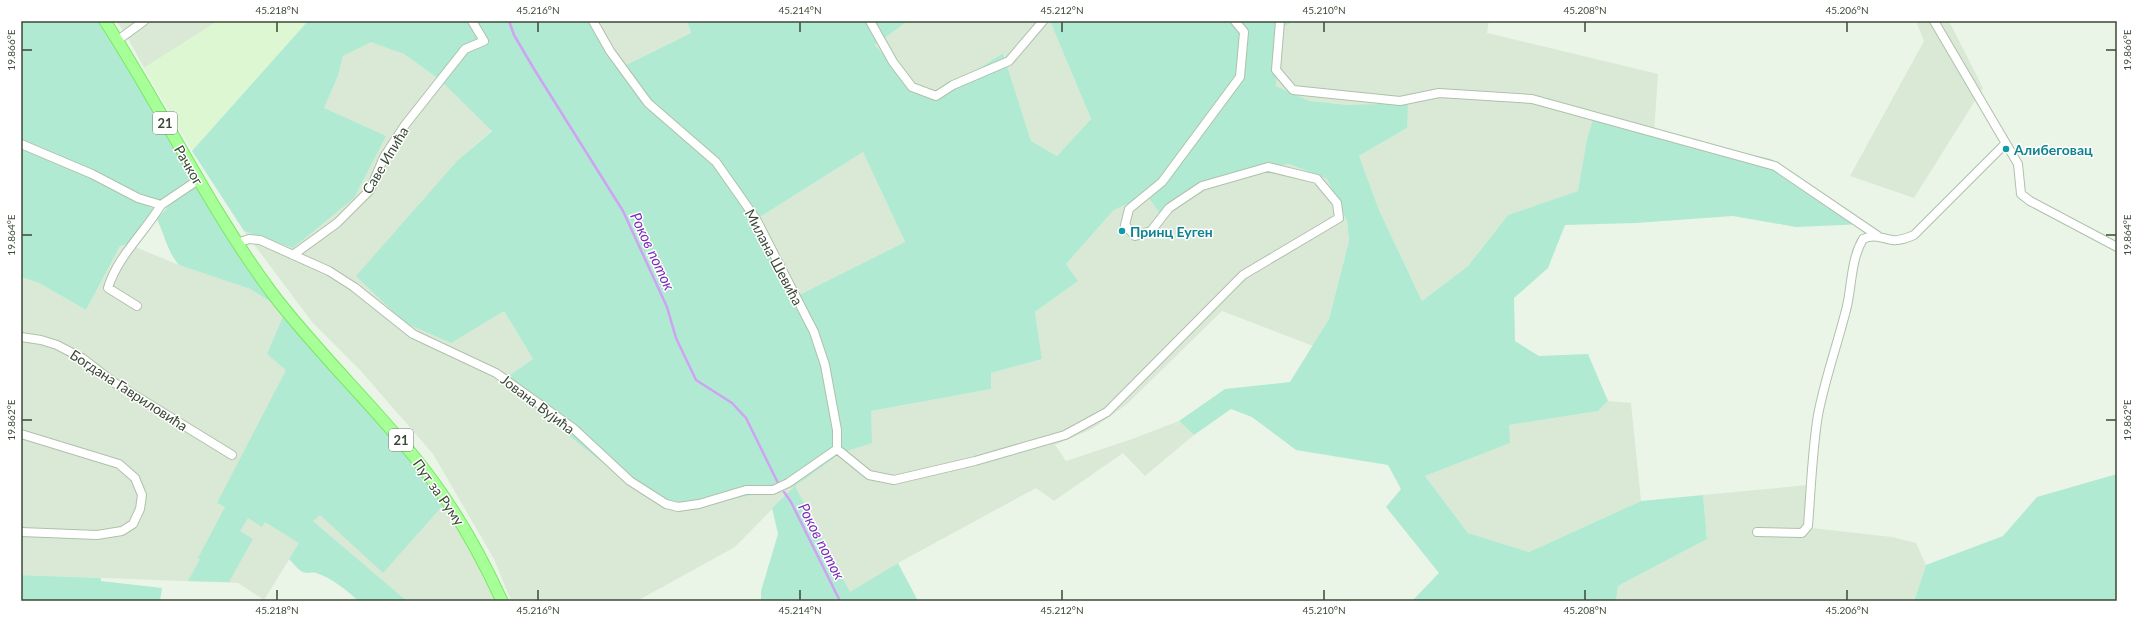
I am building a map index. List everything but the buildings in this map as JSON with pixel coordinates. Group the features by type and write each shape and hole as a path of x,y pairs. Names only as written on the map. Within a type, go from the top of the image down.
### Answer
{"main road":[{"name":"Рачког","path":"105,21 118,40 198,180 237,243 281,303"},
{"name":"Пут за Руму","path":"281,303 395,433 436,485 480,554 502,601"}],"street":[{"path":"118,40 144,21"},
{"name":"Саве Ипића","path":"294,255 337,223 370,190 384,157 406,126 465,49 484,41 472,21"},
{"name":"Милана Шевића","path":"593,21 610,52 648,103 716,162 756,220 814,332 825,365 836,423 837,449"},
{"path":"870,21 893,62 912,87 936,96 954,85 1009,61 1043,21"},
{"path":"837,449 869,475 894,480 976,461 1066,435 1107,412 1243,275 1339,218 1337,203 1317,179 1268,167 1202,186 1169,208 1151,232 1135,236 1125,224 1130,210 1162,182 1240,77 1244,32 1235,21"},
{"path":"1280,21 1276,70 1293,90 1400,101 1439,93 1532,100 1775,166 1878,236"},
{"path":"1934,21 2018,164 2021,194 2030,201 2117,247"},
{"path":"21,144 92,174 138,198 160,205"},
{"path":"1757,532 1802,533 1808,526 1813,453 1818,414 1840,333 1855,259 1863,239 1870,236 1878,236 1893,240 1904,240 1914,235 2005,144"},
{"path":"137,306 108,288 128,251 149,225 160,205 198,180"},
{"name":"Јована Вујића","path":"237,243 249,239 260,240 329,271 354,286 413,334 496,373 573,428 630,480 666,504 678,506 699,504 746,490 773,490 788,483 837,449"},
{"name":"Богдана Гавриловића","path":"21,337 41,340 57,345 82,358 113,382 232,455"},
{"path":"21,434 119,464 129,471 140,486 142,496 140,509 133,524 122,531 97,535 21,532"}],"shaded area":[{"path":"21,21 100,21 194,178 158,204 21,140"},
{"path":"116,21 218,21 144,68 125,33"},
{"path":"218,21 308,21 192,151 144,68"},
{"path":"308,21 590,21 618,69 691,33 687,21 908,21 875,45 914,91 932,98 1003,53 1031,141 1057,156 1091,119 1050,21 1294,21 1281,28 1276,86 1310,101 1349,105 1408,103 1407,128 1359,156 1379,210 1422,301 1468,266 1508,215 1578,191 1587,139 1593,120 1771,159 1866,224 1796,227 1733,216 1636,223 1565,225 1548,268 1514,298 1515,341 1539,356 1588,354 1608,401 1598,411 1509,425 1510,443 1425,476 1468,533 1529,552 1641,501 1703,495 1707,539 1618,586 1616,601 1412,601 1439,573 1386,507 1401,489 1388,465 1296,450 1252,417 1231,409 1194,435 1179,421 1225,389 1290,382 1329,319 1349,241 1347,221 1327,179 1289,164 1234,175 1194,189 1161,215 1147,195 1114,210 1066,264 1078,281 1035,312 1042,359 991,373 991,389 871,411 872,443 841,453 795,486 850,592 898,563 918,601 761,601 761,591 778,534 772,508 794,487 711,503 664,504 614,472 501,381 533,359 504,311 451,343 405,323 356,276 458,160 492,131 440,80 404,54 371,42 343,56 338,76 324,108 386,136 354,198 293,248 244,231 192,151","holes":["863,152 905,242 795,297 752,222"]},
{"path":"590,21 687,21 691,33 618,69"},
{"path":"908,21 1050,21 1091,119 1057,156 1031,141 1003,53 932,98 914,91 875,45"},
{"path":"1294,21 1489,21 1487,33 1658,74 1654,134 1587,139 1579,191 1508,215 1468,266 1422,301 1379,210 1359,156 1407,128 1349,105 1310,101 1276,86 1281,27"},
{"path":"1916,21 1949,21 1983,88 1914,198 1850,176 1924,41"},
{"path":"371,41 404,54 440,80 492,130 458,160 504,311 533,359 501,381 614,472 871,411 990,389 991,373 1042,359 1035,312 1078,281 1066,264 1114,210 1147,195 1194,189 1234,175 1289,164 1327,179 1347,221 1349,241 1329,319 1313,346 1222,311 1126,405 1092,429 1055,445 1066,461 1135,438 1179,421 1194,435 1145,476 1123,453 1054,501 1036,488 898,563 850,593 794,487 735,547 637,601 511,601 494,559 433,454 360,370 312,322 244,231 293,248 324,108 338,76 343,56"},
{"path":"21,147 90,176 154,209 128,244 120,246 86,310 39,283 21,277"},
{"path":"863,152 905,242 795,297 752,222"},
{"path":"198,185 281,308 250,289 179,265 175,260 157,219 172,202"},
{"path":"128,244 179,265 250,289 281,308 445,503 498,601 407,601 313,521 264,600 238,583 21,575 21,277 39,283 86,310 120,246"},
{"path":"287,314 391,434 445,503 383,573 320,515 313,521 407,601 358,601 344,588 333,581 315,573 303,572 297,568 289,559 299,543 265,522 262,527 248,518 240,531 253,539 229,582 188,581 200,559 198,558 225,507 217,503 286,370 267,354 282,319"},
{"path":"1608,401 1631,403 1641,501 1529,552 1468,533 1425,476 1509,443 1509,425 1598,411"},
{"path":"2117,474 2117,601 1914,601 1926,565 2003,536 2037,497"},
{"path":"1808,485 1812,528 1892,537 1916,543 1926,565 1914,601 1616,601 1618,586 1707,539 1703,495"},
{"path":"21,575 101,578 101,581 162,588 160,601 21,601"}],"waterway":[{"name":"Роков поток","path":"509,21 514,35 534,69 623,211 667,307 676,338 696,380 732,403 746,418 778,483"},
{"name":"Роков поток","path":"784,492 791,502 840,601"}],"place":[{"name":"Алибеговац","path":"2006,149"},
{"name":"Принц Еуген","path":"1122,231"}]}
